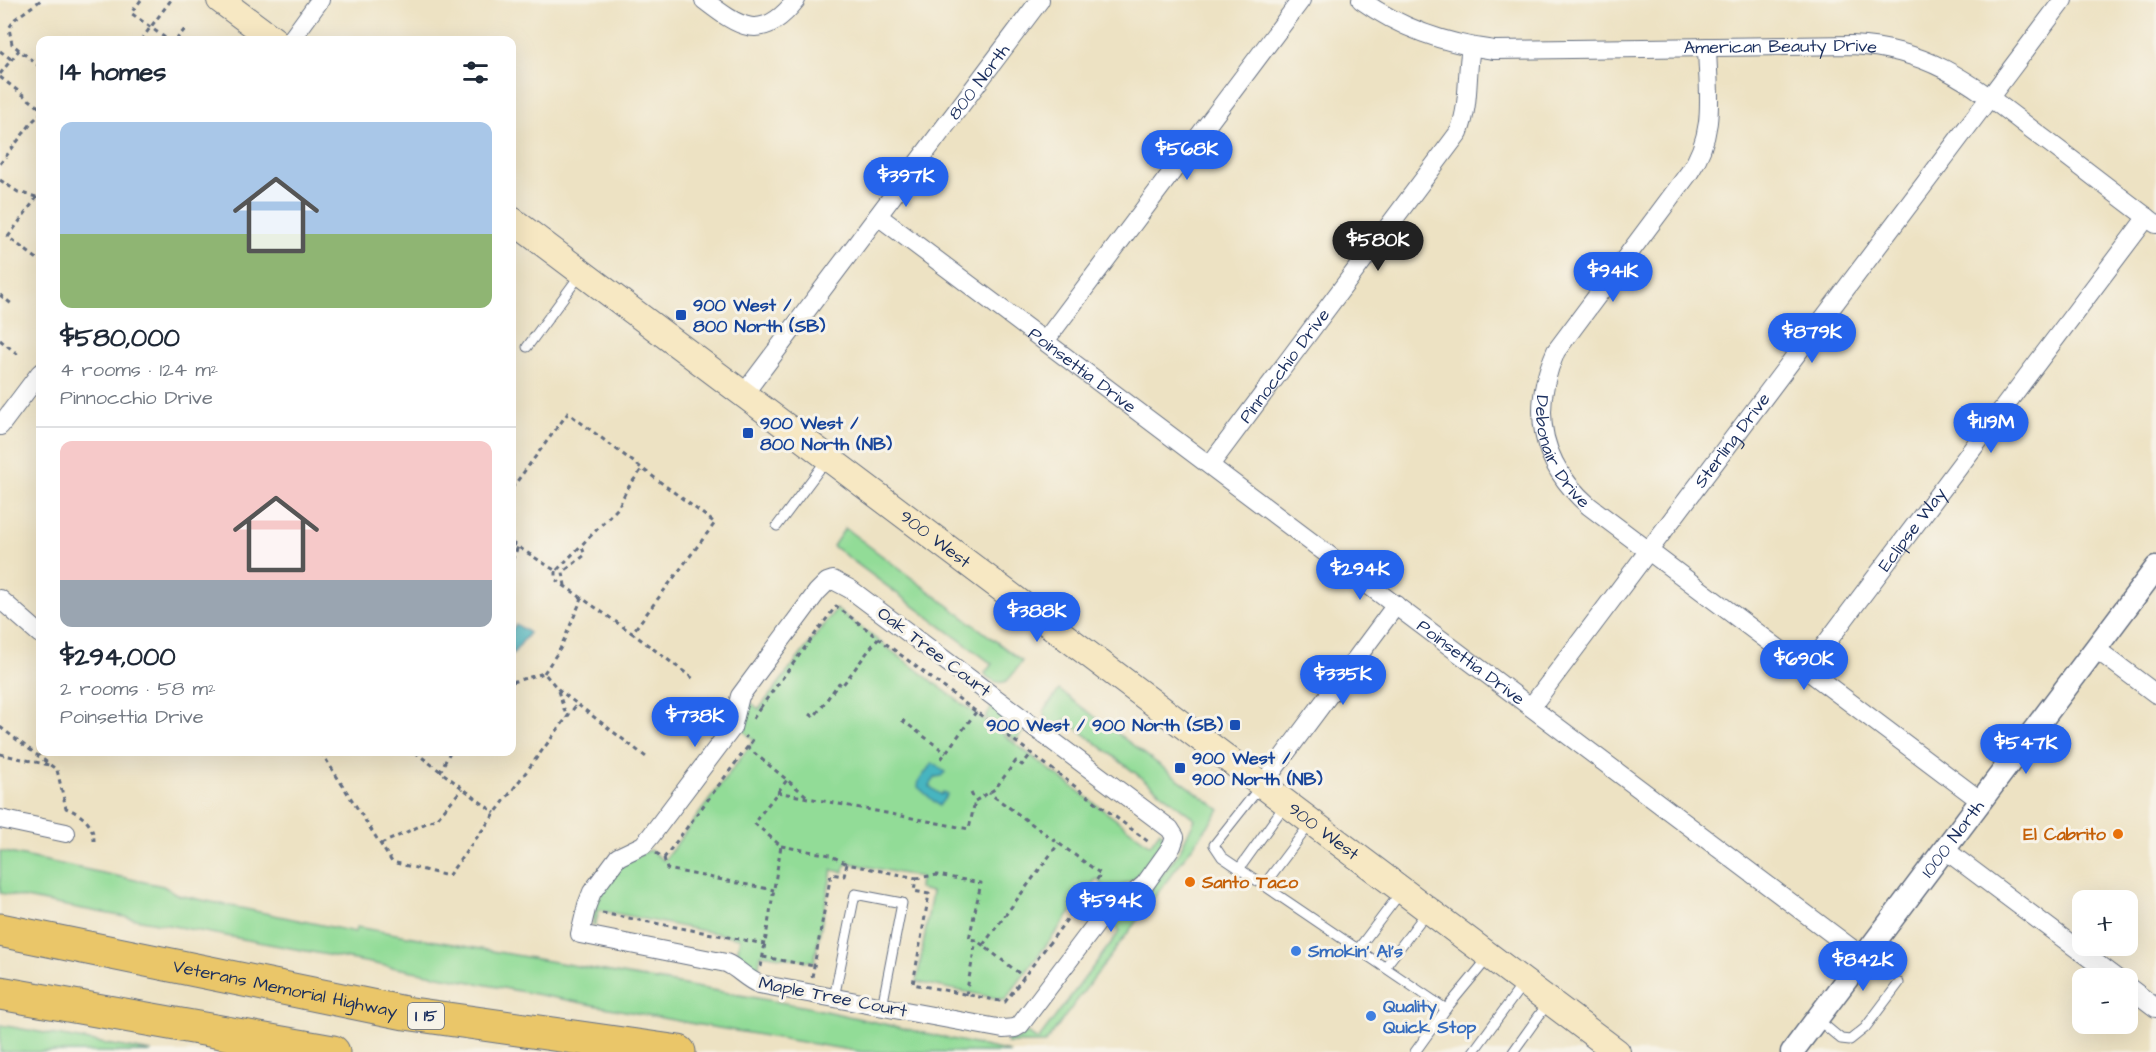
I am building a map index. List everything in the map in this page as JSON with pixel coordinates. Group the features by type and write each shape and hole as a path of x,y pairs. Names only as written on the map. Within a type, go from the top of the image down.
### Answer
{"highway":[{"path":"0,912 176,965"},
{"name":"Veterans Memorial Highway","path":"0,930 405,1012 678,1052"},
{"path":"0,993 333,1052"},
{"path":"0,1000 102,1011"}],"main road":[{"path":"220,0 269,36"},
{"name":"900 West","path":"516,223 1617,1052"}],"street":[{"path":"294,36 320,0"},
{"path":"704,0 742,26 760,27 777,19 796,0"},
{"name":"800 North","path":"743,395 1040,0"},
{"path":"1045,341 1301,0"},
{"name":"American Beauty Drive","path":"1361,0 1398,22 1433,36 1471,47 1514,51 1852,45 1885,48 1916,56 1954,73 1990,98 2151,220"},
{"name":"Sterling Drive","path":"1531,707 2063,0"},
{"name":"Pinnocchio Drive","path":"1210,465 1460,132 1467,105 1467,70 1471,47"},
{"name":"Debonair Drive","path":"1707,47 1709,123 1703,149 1689,173 1564,337 1548,369 1541,407 1543,428 1554,465 1564,480 1589,506 1981,801"},
{"name":"Poinsettia Drive","path":"878,216 1863,957"},
{"name":"Eclipse Way","path":"1806,670 2151,220"},
{"path":"0,426 36,378"},
{"name":"1000 North","path":"1792,1052 2156,568"},
{"name":"Oak Tree Court","path":"580,934 592,892 618,857 643,845 650,837 732,728 741,693 817,592 827,582 833,580 850,589 1152,815 1170,829 1175,837 1172,846 1145,884 1132,895 1110,907 1020,1025"},
{"path":"0,599 36,630"},
{"path":"1262,785 1396,605"},
{"path":"2096,649 2156,694"},
{"path":"0,819 66,833"},
{"path":"1944,849 2103,968"},
{"name":"Maple Tree Court","path":"580,934 726,963 752,982 759,984 1003,1029 1016,1028 1020,1025"},
{"path":"2138,994 2156,1008"}],"lane":[{"path":"527,347 581,273"},
{"path":"777,526 828,458"},
{"path":"1262,785 1214,845 1222,857 1446,1009"},
{"path":"1239,868 1286,803"},
{"path":"1264,885 1311,822"},
{"path":"1358,949 1402,890"},
{"path":"834,998 855,894 902,903 882,1006"},
{"path":"1384,967 1428,910"},
{"path":"1415,1052 1446,1009 1490,956"},
{"path":"1473,1052 1525,982"},
{"path":"1817,1019 1840,1039 1850,1040 1865,1028 1899,983"},
{"path":"1513,1052 1550,1001"}],"path":[{"path":"36,64 12,44 9,28 23,12 41,0"},
{"path":"141,0 131,13 162,36"},
{"path":"144,36 171,0"},
{"path":"180,36 185,29"},
{"path":"19,50 0,76 36,105"},
{"path":"0,51 11,59"},
{"path":"0,164 36,118"},
{"path":"0,180 18,192 36,196"},
{"path":"36,201 8,237 36,258"},
{"path":"0,295 13,305"},
{"path":"0,340 20,356"},
{"path":"516,483 568,413 715,523 632,633"},
{"path":"642,469 627,489 618,508 556,571 556,580 694,680"},
{"path":"563,572 585,555 581,545"},
{"path":"516,552 518,547 556,571"},
{"path":"560,567 565,586"},
{"path":"516,681 544,673 560,649 582,598"},
{"path":"748,725 836,606 1150,843"},
{"path":"810,714 814,717 839,683 842,686 878,638"},
{"path":"544,673 558,689 646,757"},
{"path":"558,689 567,718"},
{"path":"324,756 392,862 448,876 577,704"},
{"path":"754,704 760,708"},
{"path":"941,759 976,712"},
{"path":"902,720 946,753"},
{"path":"0,728 36,755"},
{"path":"663,858 752,741 742,734"},
{"path":"747,747 811,799"},
{"path":"0,754 51,766"},
{"path":"974,802 995,789 1016,761 1022,765 1031,754"},
{"path":"38,756 57,770 66,808 88,822 93,830 94,841"},
{"path":"420,756 495,813"},
{"path":"440,772 448,756"},
{"path":"787,780 754,823 781,846 830,855 847,864 916,878 937,875 981,883 969,939 976,940 1024,977"},
{"path":"381,844 437,818 462,789"},
{"path":"777,792 969,829 974,802 971,794"},
{"path":"916,878 914,891 929,894 913,984 1005,1002 1101,874 989,793"},
{"path":"983,945 1059,843"},
{"path":"760,972 781,846"},
{"path":"652,850 663,858 667,869 774,890"},
{"path":"811,979 831,874 844,876 847,864"},
{"path":"599,919 600,912 765,944"},
{"path":"966,994 976,940"},
{"path":"763,957 814,966"}],"green space":[{"path":"845,528 1022,661 1011,677 998,682 986,676 985,673 992,664 833,546"},
{"path":"836,609 1150,845 1160,831 1164,836 1134,879 1111,891 1096,879 1005,1000 917,982 932,892 919,889 920,877 849,863 845,865 844,872 832,870 814,962 761,954 758,971 737,954 740,938 599,910 595,926 593,925 598,900 618,868 650,850 663,860 666,858 754,740 741,729 746,699 759,709"},
{"path":"1059,690 1220,810 1045,1043 1007,1043 1007,1040 1018,1039 1027,1033 1038,1040 1120,931 1111,923 1111,918 1145,897 1179,852 1195,819 1065,719 1056,729 1046,721 1044,711"},
{"path":"993,706 1024,730 1016,741 985,717"},
{"path":"0,851 163,886 178,895 355,932 357,927 807,1007 1010,1052 862,1052 689,1023 0,893"},
{"path":"0,1025 152,1052 0,1052"}],"water":[{"path":"516,624 529,633 516,650"},
{"path":"932,763 945,772 936,777 929,786 941,795 943,792 947,795 939,806 918,787 919,781"}],"place":[{"name":"900 West / 800 North (SB)","path":"681,315"},
{"name":"900 West / 800 North (NB)","path":"748,433"},
{"name":"900 West / 900 North (SB)","path":"1235,725"},
{"name":"900 West / 900 North (NB)","path":"1180,768"},
{"name":"El Cabrito","path":"2118,834"},
{"name":"Santo Taco","path":"1190,882"},
{"name":"Smokin' Al's","path":"1296,951"},
{"name":"Quality Quick Stop","path":"1371,1016"}]}
